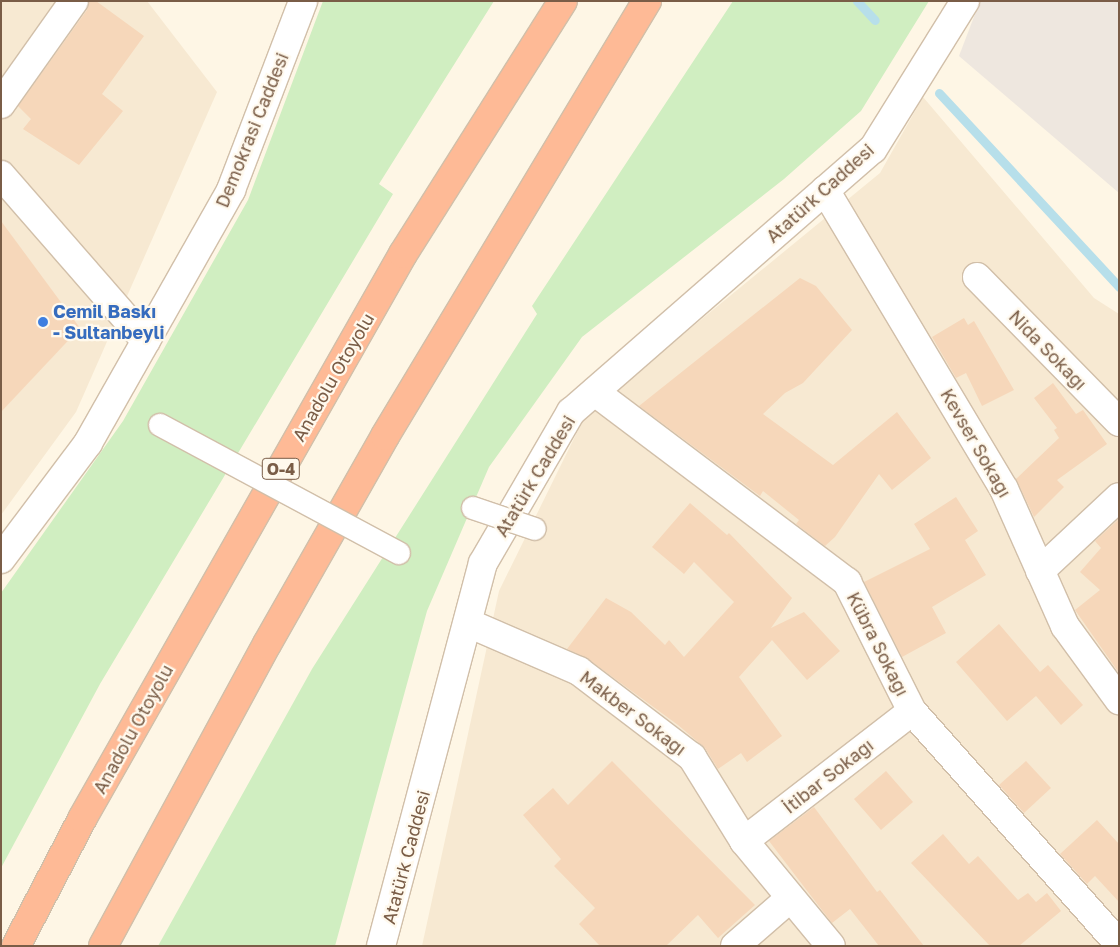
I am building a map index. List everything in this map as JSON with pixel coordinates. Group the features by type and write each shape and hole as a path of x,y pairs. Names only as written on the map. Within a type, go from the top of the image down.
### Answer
{"highway":[{"name":"Anadolu Otoyolu","path":"16,946 86,811 398,263 563,1"},
{"path":"103,946 262,652 385,436 647,1"}],"street":[{"path":"1,104 74,1"},
{"name":"Demokrasi Caddesi","path":"1,559 88,443 232,190 303,1"},
{"name":"Atatürk Caddesi","path":"381,946 483,562 571,412 873,149 965,1"},
{"path":"1,174 146,341"},
{"name":"Kevser Sokağı","path":"825,190 1004,489 1065,626 1119,700"},
{"name":"Nida Sokağı","path":"977,277 1119,422"},
{"name":"Kübra Sokağı","path":"594,392 847,582 912,711 1119,944"},
{"path":"160,425 399,553"},
{"path":"1040,570 1119,497"},
{"path":"473,508 535,529"},
{"name":"Makber Sokağı","path":"468,623 579,671 692,756 744,842 789,899 831,946"},
{"name":"İtibar Sokağı","path":"744,842 912,711"},
{"path":"735,946 789,899"}],"shaded area":[{"path":"1,1 147,1 217,92 76,412 1,515"},
{"path":"980,1 1119,1 1119,193 959,56"},
{"path":"923,97 1094,298 1119,314 1119,946 422,946 499,591 586,414 880,173"}],"green space":[{"path":"323,1 494,1 379,184 393,194 100,684 1,868 1,593 123,421 248,200"},
{"path":"733,1 929,1 861,111 784,179 582,337 489,467 427,611 335,946 158,946 312,669 537,314 532,306"}],"building":[{"path":"89,1 96,1 144,36 102,94 123,111 79,165 23,129 31,119 18,106 87,10"},
{"path":"1,221 80,328 1,412"},
{"path":"800,278 816,286 852,330 803,383 785,393 763,414 833,465 897,412 931,458 892,490 879,474 835,537 825,546 796,524 799,520 763,491 760,496 639,406"},
{"path":"964,318 968,325 974,321 1014,390 982,406 966,373 956,378 932,337"},
{"path":"1053,383 1076,414 1083,410 1107,444 1057,480 1064,487 1034,517 1016,479 1059,438 1054,430 1057,428 1034,398"},
{"path":"956,497 978,531 965,540 986,575 932,607 946,633 902,657 864,582 930,549 914,524"},
{"path":"690,503 727,535 729,533 792,598 771,628 804,612 840,651 807,680 772,640 739,677 782,736 747,762 741,753 718,769 705,748 678,725 588,659 567,649 606,598 631,612 665,645 669,640 684,657 734,602 694,562 684,574 652,547"},
{"path":"1119,519 1119,673 1075,610 1100,590 1080,572 1101,548 1095,541"},
{"path":"999,624 1040,672 1048,665 1083,705 1061,725 1036,696 1007,721 956,662"},
{"path":"612,761 755,905 718,938 698,915 666,946 600,946 579,924 595,908 554,866 561,859 523,815 553,788 568,805"},
{"path":"1026,761 1051,788 1024,813 999,785"},
{"path":"886,771 913,802 881,830 854,799"},
{"path":"814,807 877,892 880,890 924,946 879,946 850,909 832,923 769,841"},
{"path":"1097,820 1119,844 1119,902 1095,876 1087,884 1060,854"},
{"path":"943,834 969,864 978,856 1018,900 1028,893 1036,902 1047,893 1061,911 1019,946 990,946 911,863"}],"waterway":[{"path":"857,1 875,20"},
{"path":"939,93 1119,287"}],"place":[{"name":"Cemil Baskı - Sultanbeyli","path":"43,322"}]}
